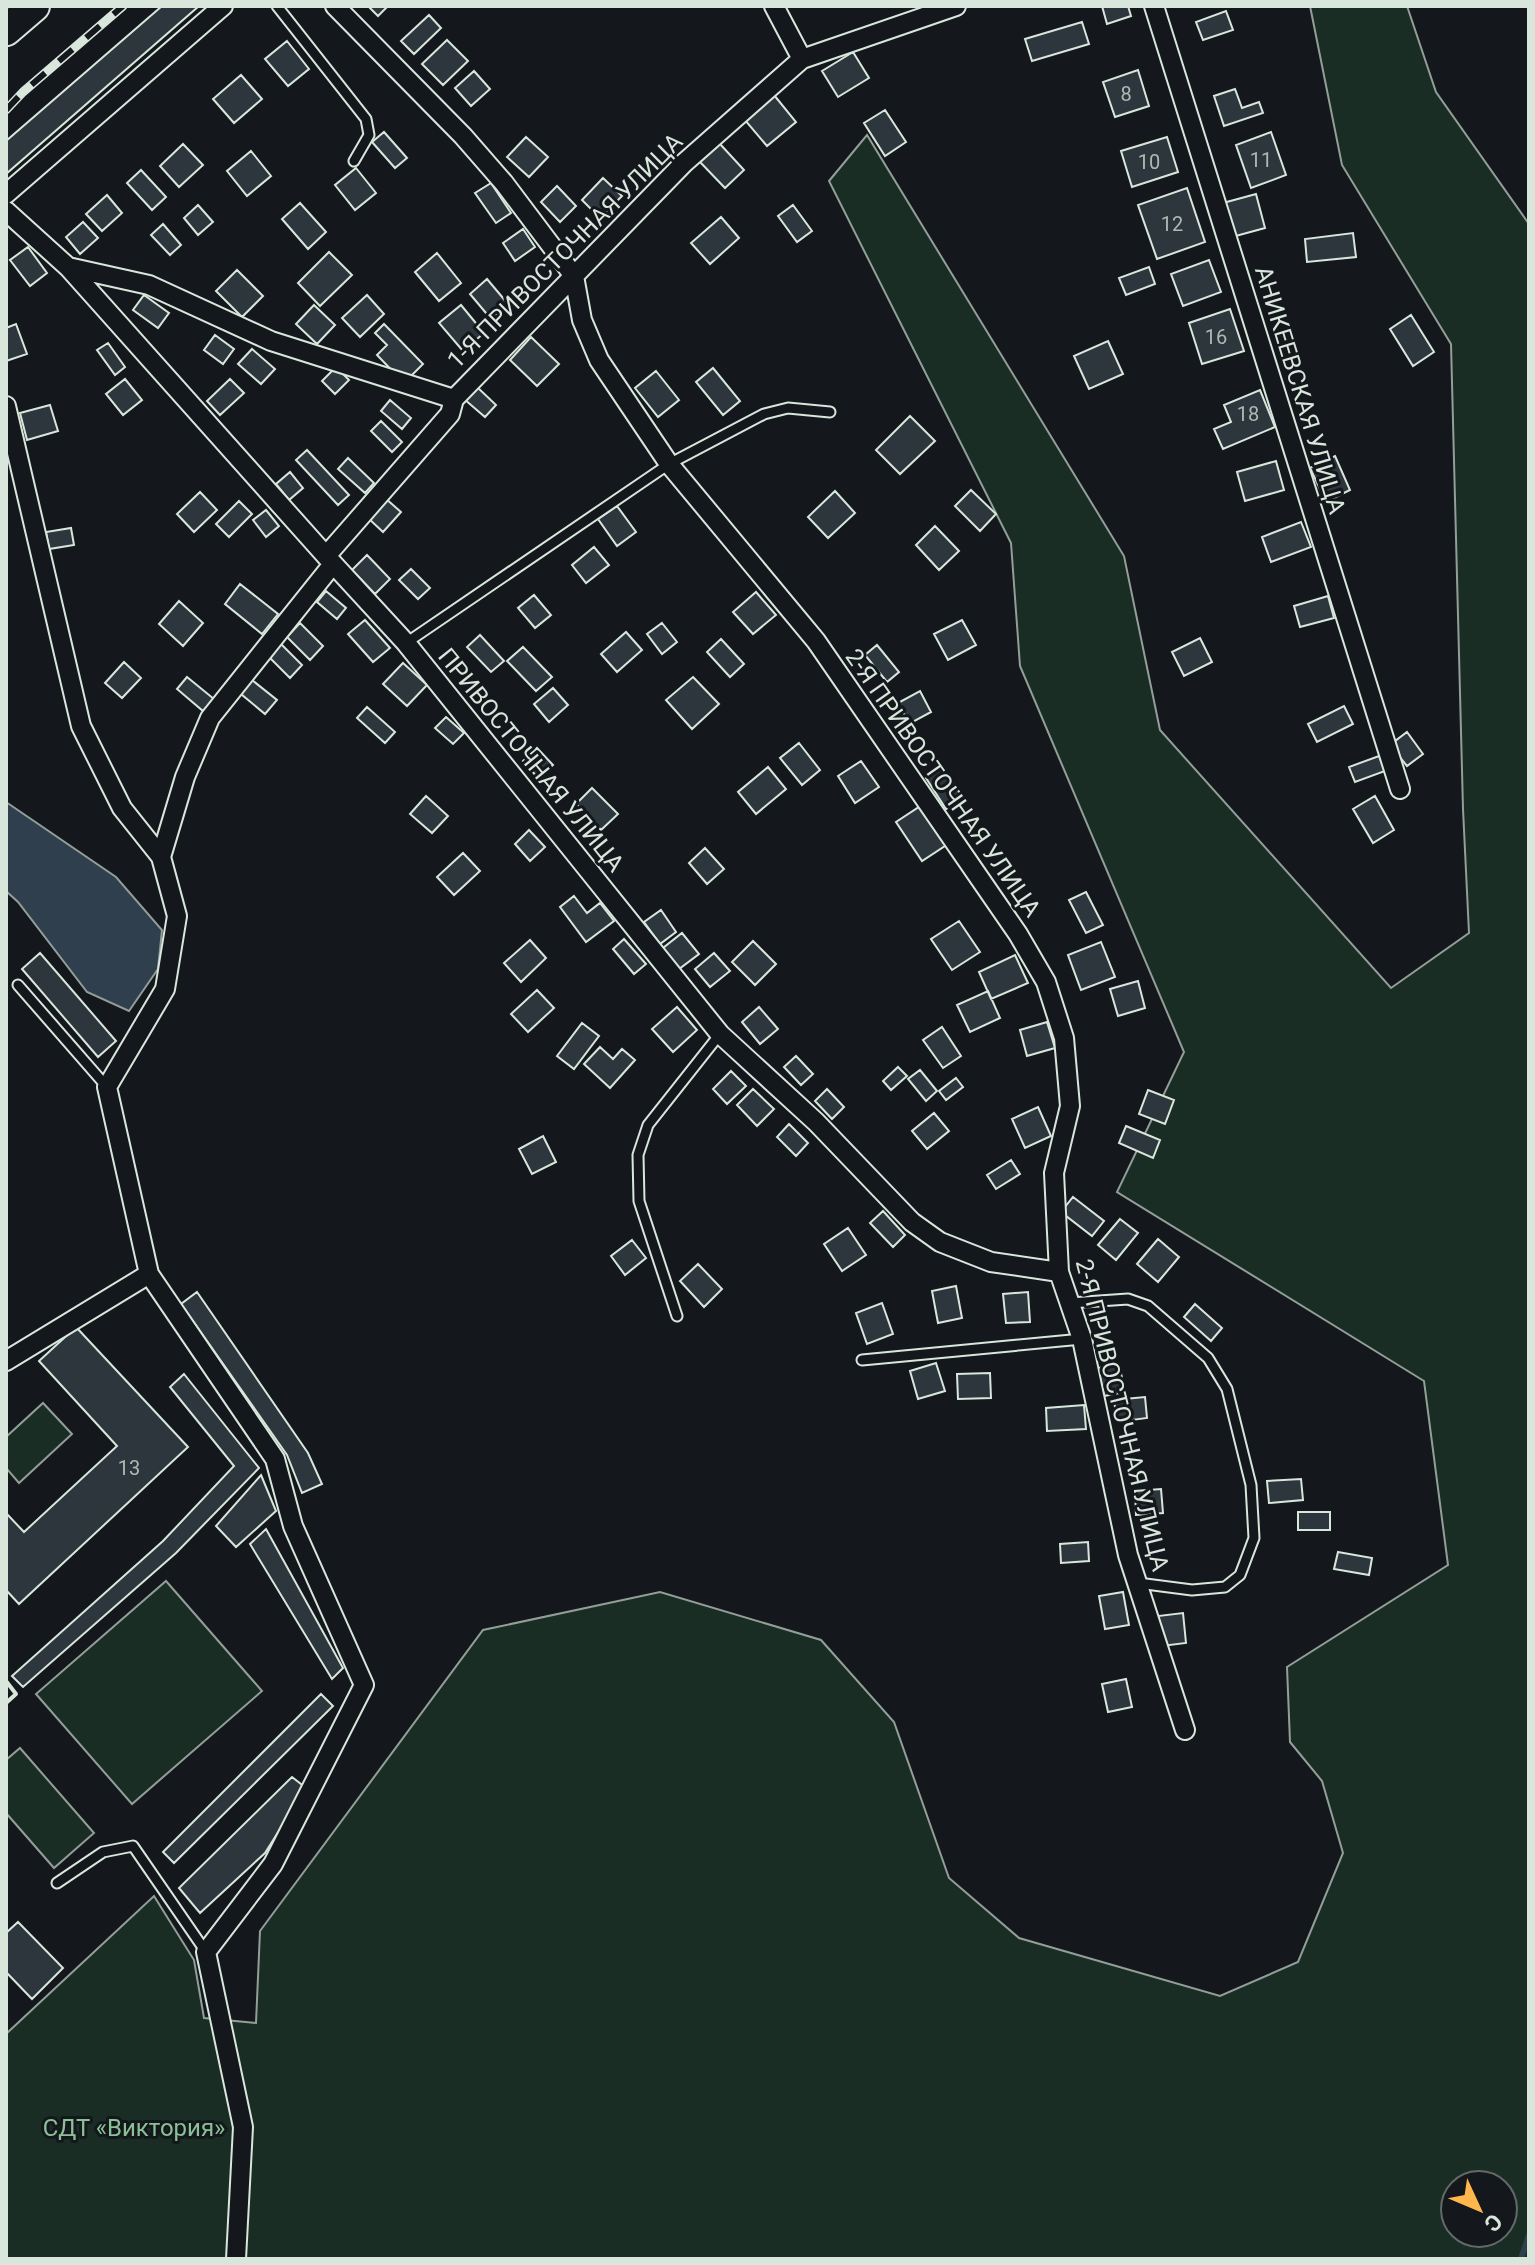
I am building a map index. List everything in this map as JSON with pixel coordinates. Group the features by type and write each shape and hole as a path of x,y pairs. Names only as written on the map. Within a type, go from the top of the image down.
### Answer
{"main road":[{"path":"6,30 34,6"}],"street":[{"path":"6,194 223,6"},
{"name":"2-Я ПРИВОСТОЧНАЯ УЛИЦА","path":"335,6 463,136 504,183 574,276 582,320 599,360 669,464 816,641 1018,934 1046,982 1064,1038 1070,1106 1054,1173 1059,1272 1082,1339 1128,1555 1185,1730"},
{"path":"774,6 802,59 956,6"},
{"name":"АНИКЕЕВСКАЯ УЛИЦА","path":"1154,6 1400,789"},
{"name":"1-Я ПРИВОСТОЧНАЯ УЛИЦА","path":"68,267 149,285 271,341 454,399 684,163 802,59"},
{"name":"ПРИВОСТОЧНАЯ УЛИЦА","path":"6,211 68,267 406,643 720,1034 816,1122 921,1229 940,1242 991,1262 1059,1272"},
{"path":"161,857 185,777 210,718 329,560 450,414 454,399"},
{"path":"6,406 81,726 122,808 161,857 177,916 165,989 107,1087 149,1274 275,1459 293,1526 364,1685 273,1864 206,1952 243,2127 236,2259"},
{"path":"6,1361 149,1274"}],"lane":[{"path":"277,6 366,119 369,135 354,161"},
{"path":"406,643 669,464 764,414 788,408 830,412"},
{"path":"18,985 107,1087"},
{"path":"677,1316 639,1201 638,1155 648,1125 720,1034"},
{"path":"1070,1303 1128,1299 1148,1306 1208,1358 1227,1389 1251,1485 1254,1538 1240,1575 1225,1587 1192,1590 1138,1583"},
{"path":"862,1360 1082,1339"},
{"path":"57,1883 103,1852 133,1846 206,1952"}],"green space":[{"name":"СДТ «Виктория»","path":"1310,6 1407,6 1436,92 1529,224 1529,2259 6,2259 6,2034 154,1896 194,1960 204,2018 256,2023 260,1931 483,1630 660,1592 821,1640 894,1722 949,1878 1019,1938 1220,1996 1298,1962 1343,1853 1322,1781 1290,1742 1287,1667 1448,1565 1424,1381 1117,1192 1184,1052 1020,666 1011,543 829,181 867,135 1124,556 1160,730 1391,988 1469,933 1451,344 1342,165"},
{"path":"43,1403 72,1434 19,1483 6,1468 6,1437"},
{"path":"166,1581 262,1691 132,1804 36,1694"},
{"path":"20,1748 94,1833 54,1868 6,1813 6,1760"}],"water":[{"path":"6,802 116,877 162,930 158,969 129,1011 87,992 18,902 6,891"}],"building":[{"path":"162,6 199,6 6,174 6,141"},
{"path":"368,6 388,6 378,16"},
{"path":"1102,6 1128,6 1131,16 1107,24"},
{"path":"1226,11 1233,30 1203,40 1196,22"},
{"path":"429,15 441,28 414,54 401,41"},
{"path":"1082,22 1089,44 1032,61 1025,39"},
{"path":"447,40 468,61 443,85 422,64"},
{"path":"287,41 309,69 288,86 265,59"},
{"path":"853,52 869,78 838,97 822,71"},
{"path":"1138,70 1149,106 1115,117 1103,82"},
{"path":"474,71 490,89 471,106 455,88"},
{"path":"241,75 262,99 234,123 213,99"},
{"path":"1235,89 1242,108 1259,102 1263,113 1224,126 1214,96"},
{"path":"774,95 796,122 767,146 744,119"},
{"path":"885,110 906,142 885,156 864,123"},
{"path":"384,132 407,158 395,168 372,142"},
{"path":"1271,132 1286,175 1251,188 1236,145"},
{"path":"526,137 548,157 529,177 507,157"},
{"path":"1167,137 1178,172 1132,187 1121,151"},
{"path":"183,144 203,165 179,187 160,166"},
{"path":"720,144 744,170 725,188 700,162"},
{"path":"251,151 271,176 247,196 227,171"},
{"path":"356,168 376,193 355,210 335,185"},
{"path":"141,170 166,197 152,210 127,183"},
{"path":"603,178 622,196 600,218 582,200"},
{"path":"491,183 511,213 496,223 475,193"},
{"path":"557,186 576,206 560,222 541,202"},
{"path":"1187,188 1205,242 1157,259 1138,205"},
{"path":"1256,194 1265,228 1232,237 1223,203"},
{"path":"107,195 122,213 102,231 86,214"},
{"path":"300,203 326,232 308,249 282,219"},
{"path":"198,205 213,222 198,235 184,218"},
{"path":"793,205 812,231 797,242 778,216"},
{"path":"721,217 739,238 710,264 691,243"},
{"path":"83,222 98,238 80,254 66,237"},
{"path":"163,224 181,245 170,255 151,235"},
{"path":"523,229 535,247 515,261 503,243"},
{"path":"1353,233 1356,257 1307,262 1305,239"},
{"path":"28,247 47,273 30,286 10,260"},
{"path":"329,252 352,275 320,306 298,283"},
{"path":"437,253 461,283 439,301 415,272"},
{"path":"1209,260 1221,292 1183,306 1171,274"},
{"path":"1149,267 1155,284 1126,295 1119,278"},
{"path":"237,270 263,296 242,317 216,291"},
{"path":"487,279 508,304 491,319 470,294"},
{"path":"144,295 169,313 158,328 133,310"},
{"path":"367,295 384,314 360,337 342,318"},
{"path":"314,305 335,325 317,344 296,324"},
{"path":"461,305 484,333 463,351 439,323"},
{"path":"1230,309 1244,351 1202,364 1189,323"},
{"path":"1411,315 1434,352 1413,366 1390,329"},
{"path":"16,324 27,354 6,361 6,328"},
{"path":"384,324 423,364 404,383 377,355 387,345 375,333"},
{"path":"215,335 234,349 223,364 204,350"},
{"path":"531,337 559,364 537,386 510,360"},
{"path":"1108,341 1123,374 1089,389 1074,356"},
{"path":"108,343 125,367 115,375 97,350"},
{"path":"252,349 275,369 261,384 238,364"},
{"path":"336,367 349,380 335,394 322,381"},
{"path":"713,368 740,401 723,415 696,382"},
{"path":"656,371 679,400 658,417 635,388"},
{"path":"125,379 142,400 123,415 106,394"},
{"path":"230,379 244,393 220,415 207,401"},
{"path":"476,386 496,405 485,417 464,399"},
{"path":"1260,390 1275,427 1223,449 1214,429 1231,422 1224,405"},
{"path":"390,400 411,418 402,429 381,411"},
{"path":"50,405 58,431 27,440 20,413"},
{"path":"910,416 935,441 900,474 876,450"},
{"path":"381,421 402,442 392,452 371,431"},
{"path":"307,450 349,495 338,505 296,460"},
{"path":"1335,456 1350,490 1326,502 1310,468"},
{"path":"348,458 374,483 365,493 338,469"},
{"path":"1276,461 1284,490 1245,501 1237,472"},
{"path":"290,472 303,488 289,500 276,484"},
{"path":"971,490 996,514 980,531 955,506"},
{"path":"835,491 855,513 828,538 808,517"},
{"path":"200,492 217,510 194,532 177,514"},
{"path":"385,498 401,512 383,532 368,518"},
{"path":"239,501 252,514 229,537 216,524"},
{"path":"617,506 636,532 617,546 598,519"},
{"path":"266,510 279,526 266,537 253,520"},
{"path":"1301,522 1311,547 1271,562 1262,537"},
{"path":"935,526 959,551 939,570 916,545"},
{"path":"71,528 74,545 49,549 46,532"},
{"path":"594,547 609,565 586,583 572,565"},
{"path":"367,555 390,579 375,594 352,570"},
{"path":"411,569 430,588 418,599 399,580"},
{"path":"240,584 278,614 262,634 225,604"},
{"path":"326,591 346,608 337,619 317,602"},
{"path":"756,592 776,615 753,634 733,612"},
{"path":"534,595 551,615 535,628 518,608"},
{"path":"1328,596 1334,618 1300,627 1294,606"},
{"path":"179,601 203,623 183,646 159,624"},
{"path":"365,620 390,648 373,662 348,634"},
{"path":"962,620 976,645 948,660 934,634"},
{"path":"300,623 323,646 310,660 287,637"},
{"path":"662,623 677,642 662,654 647,634"},
{"path":"626,632 642,650 617,672 601,654"},
{"path":"480,635 504,661 491,672 467,647"},
{"path":"1200,638 1212,662 1184,676 1172,652"},
{"path":"721,639 744,664 730,677 707,652"},
{"path":"279,642 302,665 290,678 267,655"},
{"path":"877,645 899,672 887,682 865,655"},
{"path":"523,647 552,677 536,691 507,661"},
{"path":"124,662 141,678 122,698 105,683"},
{"path":"403,663 427,685 407,706 383,684"},
{"path":"187,677 214,699 203,711 177,689"},
{"path":"693,677 719,704 692,729 666,700"},
{"path":"252,680 277,700 265,714 241,694"},
{"path":"553,688 568,705 549,722 534,704"},
{"path":"920,691 931,712 909,724 898,703"},
{"path":"1344,706 1353,724 1317,742 1308,724"},
{"path":"367,707 395,732 385,743 357,718"},
{"path":"446,717 464,733 453,744 435,728"},
{"path":"1407,732 1423,754 1407,766 1390,745"},
{"path":"799,743 820,770 802,785 780,758"},
{"path":"537,748 553,765 538,778 523,761"},
{"path":"1379,756 1385,771 1355,782 1349,767"},
{"path":"861,761 879,787 855,803 838,776"},
{"path":"768,767 786,789 756,814 738,792"},
{"path":"943,767 963,798 946,809 926,778"},
{"path":"592,788 618,814 601,830 576,804"},
{"path":"426,796 448,816 432,833 410,814"},
{"path":"1375,796 1394,830 1373,843 1353,809"},
{"path":"922,805 948,844 922,861 896,822"},
{"path":"529,830 545,847 530,861 515,844"},
{"path":"705,848 724,869 707,884 689,863"},
{"path":"463,853 480,871 454,895 437,877"},
{"path":"1086,892 1103,925 1086,933 1069,900"},
{"path":"574,896 587,913 600,903 614,921 586,942 560,907"},
{"path":"661,910 676,932 660,944 644,922"},
{"path":"959,921 980,952 952,970 931,939"},
{"path":"682,933 699,954 679,969 663,948"},
{"path":"624,939 646,964 634,974 613,949"},
{"path":"530,940 546,958 521,982 504,963"},
{"path":"753,941 776,964 755,985 732,962"},
{"path":"1101,942 1115,977 1081,990 1068,955"},
{"path":"40,953 116,1041 98,1057 22,969"},
{"path":"714,953 730,971 710,987 695,969"},
{"path":"1015,955 1028,983 991,999 979,972"},
{"path":"1138,981 1145,1008 1118,1016 1110,989"},
{"path":"537,990 554,1008 528,1032 511,1014"},
{"path":"988,991 1000,1018 970,1032 957,1005"},
{"path":"677,1007 697,1030 673,1052 652,1029"},
{"path":"759,1007 778,1029 760,1044 742,1022"},
{"path":"1047,1022 1055,1048 1027,1056 1020,1030"},
{"path":"582,1023 599,1036 574,1069 557,1056"},
{"path":"942,1027 961,1056 943,1068 923,1040"},
{"path":"600,1047 613,1059 622,1049 635,1060 610,1088 584,1064"},
{"path":"796,1056 813,1074 801,1085 784,1067"},
{"path":"898,1067 907,1076 891,1090 883,1081"},
{"path":"920,1070 937,1091 926,1101 908,1079"},
{"path":"731,1071 746,1086 727,1104 713,1089"},
{"path":"956,1078 963,1087 946,1100 939,1091"},
{"path":"753,1089 774,1109 757,1126 737,1105"},
{"path":"827,1089 844,1107 832,1119 815,1101"},
{"path":"1148,1090 1174,1100 1165,1124 1139,1114"},
{"path":"1038,1107 1051,1136 1025,1148 1012,1119"},
{"path":"934,1113 949,1131 927,1149 912,1131"},
{"path":"789,1124 808,1143 796,1156 777,1137"},
{"path":"1126,1126 1160,1140 1153,1158 1119,1143"},
{"path":"543,1136 556,1162 532,1174 519,1149"},
{"path":"1011,1160 1020,1174 996,1189 987,1175"},
{"path":"1073,1197 1104,1221 1092,1236 1061,1212"},
{"path":"883,1211 905,1235 893,1247 870,1223"},
{"path":"1120,1219 1138,1233 1116,1260 1098,1245"},
{"path":"848,1228 866,1255 842,1271 824,1244"},
{"path":"1158,1239 1179,1257 1158,1282 1137,1264"},
{"path":"632,1240 646,1258 625,1275 611,1256"},
{"path":"698,1264 722,1289 704,1307 680,1281"},
{"path":"956,1286 962,1318 938,1323 932,1291"},
{"path":"197,1292 308,1453 322,1484 302,1493 287,1455 181,1304"},
{"path":"1028,1292 1030,1322 1006,1323 1003,1294"},
{"path":"882,1303 893,1334 867,1344 856,1313"},
{"path":"1195,1304 1222,1328 1211,1341 1184,1317"},
{"path":"76,1327 188,1447 19,1604 6,1590 6,1513 24,1532 117,1446 39,1361"},
{"path":"936,1363 945,1391 918,1399 910,1371"},
{"path":"1119,1364 1125,1392 1104,1396 1098,1368"},
{"path":"990,1373 991,1398 958,1399 957,1374"},
{"path":"184,1374 259,1468 176,1553 23,1687 12,1676 163,1541 234,1466 170,1387"},
{"path":"1145,1397 1147,1418 1117,1422 1114,1400"},
{"path":"1084,1405 1086,1429 1047,1431 1046,1408"},
{"path":"261,1475 276,1511 236,1547 216,1526"},
{"path":"1301,1479 1303,1500 1269,1503 1267,1481"},
{"path":"1161,1489 1163,1513 1136,1515 1135,1491"},
{"path":"1298,1512 1330,1512 1330,1530 1298,1530"},
{"path":"266,1529 343,1668 332,1679 250,1544"},
{"path":"1088,1542 1089,1561 1061,1563 1060,1544"},
{"path":"1338,1552 1372,1558 1369,1575 1334,1569"},
{"path":"1123,1592 1129,1625 1105,1629 1099,1596"},
{"path":"1183,1613 1186,1643 1162,1646 1158,1616"},
{"path":"1126,1679 1132,1707 1108,1712 1102,1684"},
{"path":"321,1694 333,1706 174,1863 163,1852"},
{"path":"292,1777 306,1788 265,1853 200,1913 179,1888"},
{"path":"18,1922 63,1968 32,1999 6,1972 6,1933"}],"waterway":[{"path":"1521,2259 1529,2235"}],"railway":[{"path":"6,110 123,6"}],"wall":[{"path":"6,1681 16,1694 6,1703"}]}
